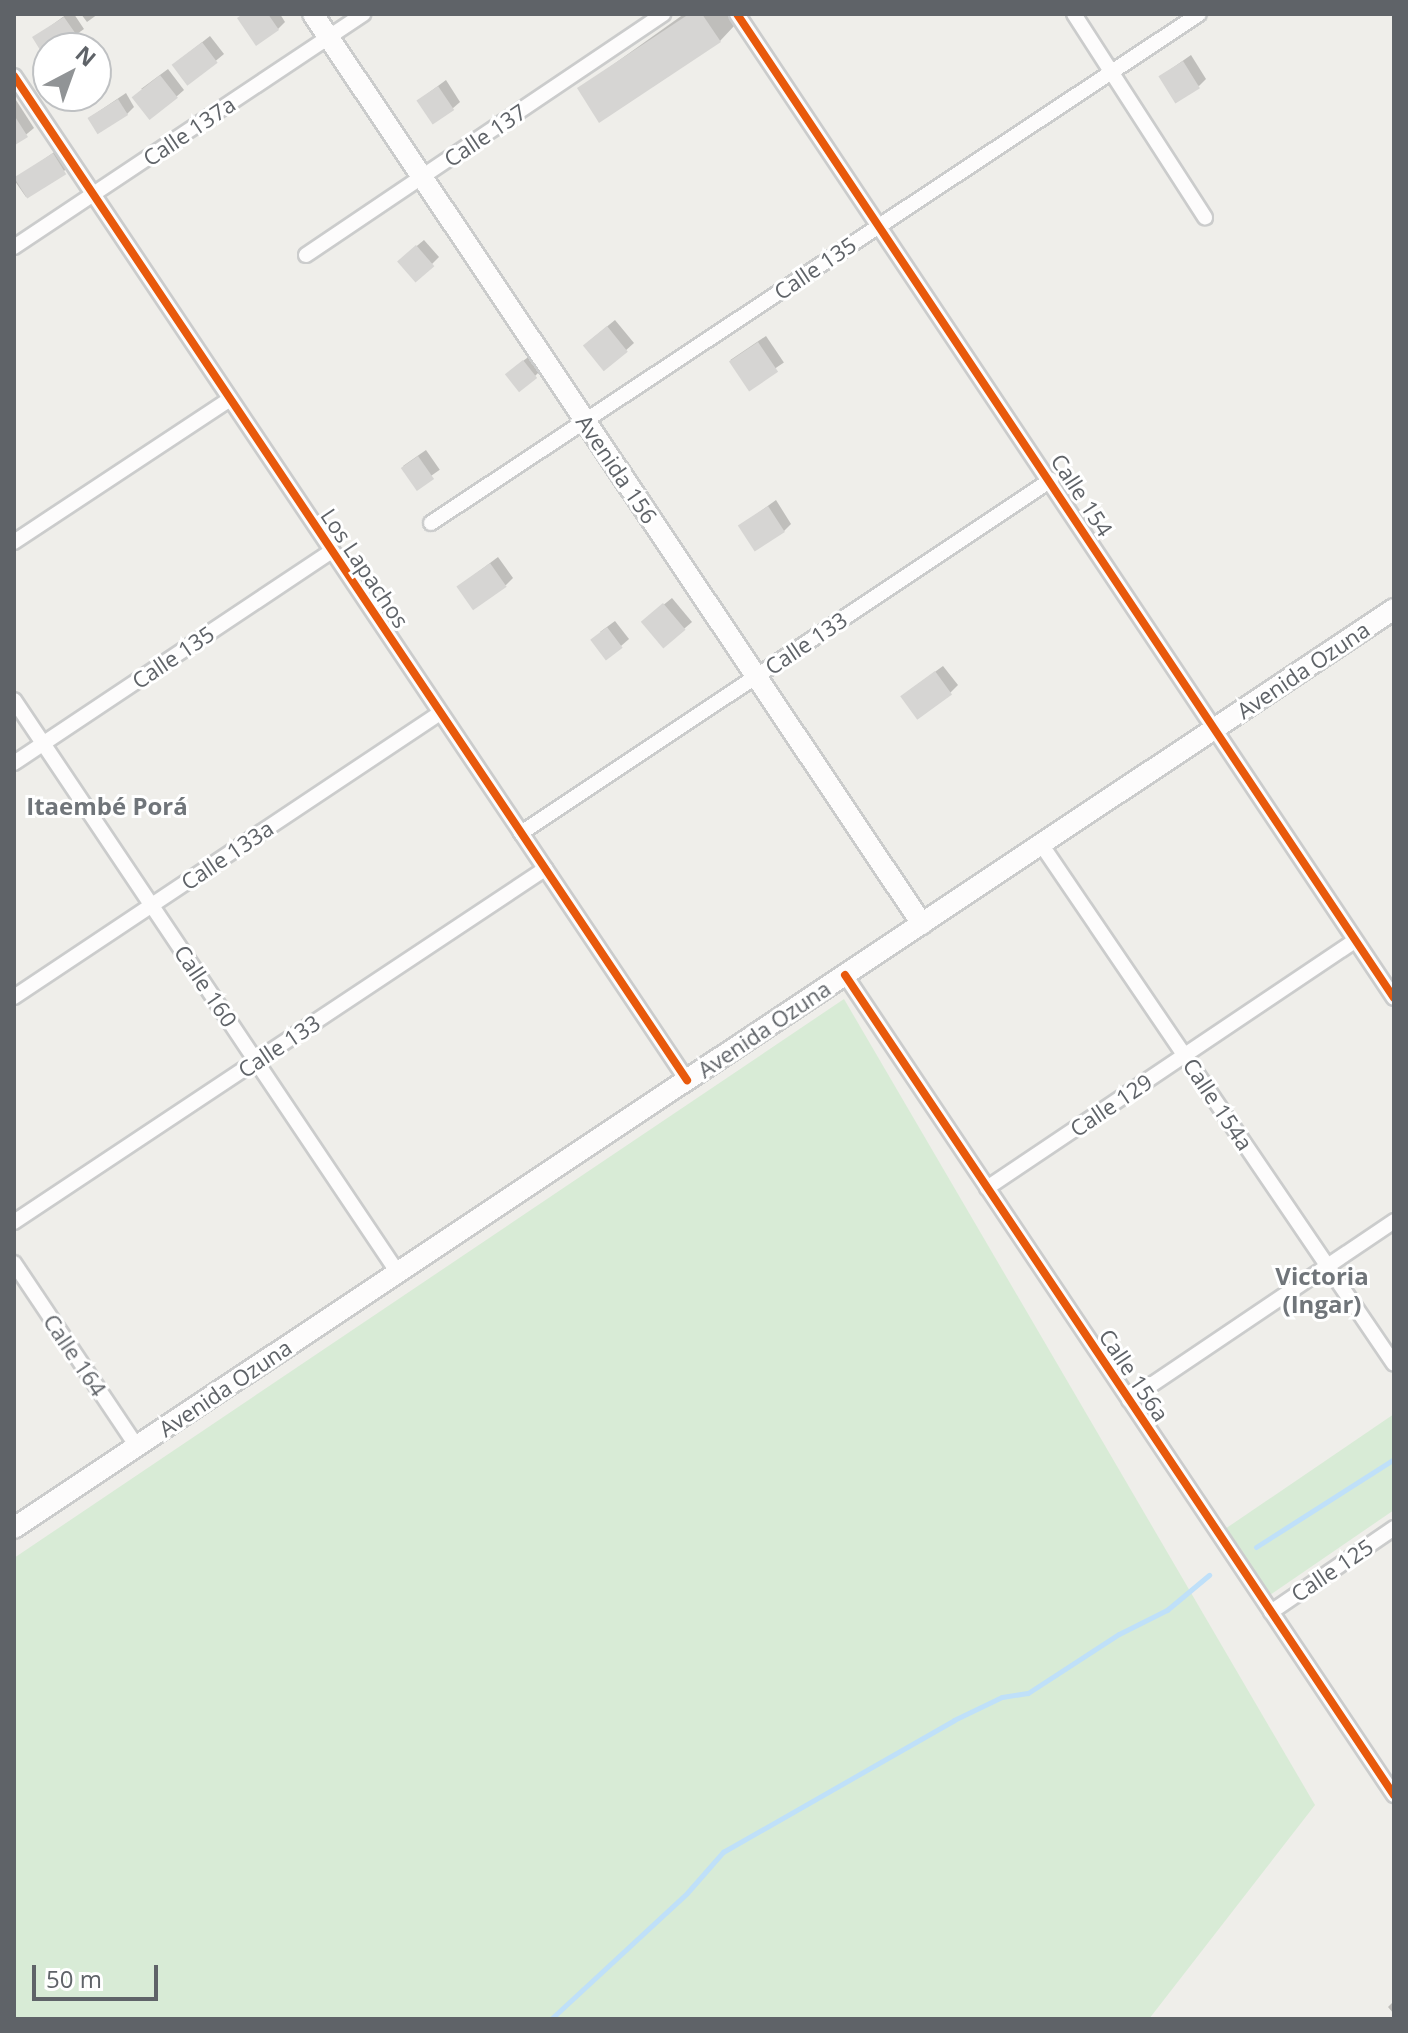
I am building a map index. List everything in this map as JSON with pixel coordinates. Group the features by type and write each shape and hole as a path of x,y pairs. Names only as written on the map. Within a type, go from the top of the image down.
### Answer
{"main road":[{"name":"Avenida 156","path":"313,14 922,924"},
{"name":"Avenida Ozuna","path":"14,1528 1394,609"}],"street":[{"name":"Calle 137a","path":"14,247 364,14"},
{"name":"Calle 137","path":"306,255 663,14"},
{"name":"Calle 154","path":"737,14 1051,480 1212,730 1394,998"},
{"path":"1074,14 1205,217"},
{"name":"Calle 135","path":"431,523 1199,14"},
{"name":"Los Lapachos","path":"14,76 687,1080"},
{"path":"14,542 230,399"},
{"name":"Calle 133","path":"521,833 1051,480"},
{"name":"Calle 135","path":"14,763 332,551"},
{"name":"Calle 160","path":"14,700 398,1273"},
{"name":"Calle 133a","path":"14,997 440,713"},
{"name":"Calle 154a","path":"1041,844 1394,1364"},
{"name":"Calle 133","path":"14,1222 545,869"},
{"name":"Calle 129","path":"987,1188 1355,941"},
{"name":"Calle 156a","path":"845,975 1394,1795"},
{"path":"1129,1400 1394,1221"},
{"name":"Calle 164","path":"14,1263 137,1447"},
{"name":"Calle 125","path":"1271,1612 1394,1528"}],"green space":[{"path":"844,999 1315,1805 1149,2019 14,2019 14,1558"},
{"path":"1394,1414 1394,1510 1270,1595 1225,1529"}],"building":[{"path":"243,14 268,14 279,30 256,46 237,18"},
{"path":"689,14 702,14 721,42 599,123 577,88"},
{"path":"64,17 74,32 40,32"},
{"path":"202,42 218,63 187,86 172,65"},
{"path":"1183,61 1200,88 1175,104 1158,76"},
{"path":"160,75 178,98 149,120 132,97"},
{"path":"438,86 454,110 433,125 416,101"},
{"path":"118,99 128,115 98,134 87,118 97,112 112,112 112,103"},
{"path":"14,115 28,137 15,145 14,144"},
{"path":"53,153 66,174 27,199 14,177"},
{"path":"416,245 434,266 416,283 397,261"},
{"path":"607,326 628,352 604,371 583,346"},
{"path":"758,342 778,372 749,391 729,362"},
{"path":"523,360 537,378 519,392 505,374"},
{"path":"418,456 434,479 417,491 401,468"},
{"path":"768,506 785,532 755,552 738,526"},
{"path":"490,563 507,587 473,610 456,587"},
{"path":"663,603 685,630 663,648 641,622"},
{"path":"607,627 623,648 606,660 590,640"},
{"path":"935,671 952,694 917,720 900,696"}],"waterway":[{"path":"1256,1547 1394,1459"},
{"path":"551,2019 687,1893 723,1852 954,1720 1002,1697 1028,1693 1119,1634 1167,1610 1209,1575"}],"cycle path":[{"path":"737,14 1394,998"},
{"path":"14,76 687,1080"},
{"path":"845,975 1394,1795"}],"district":[{"name":"Itaembé Porá","path":"107,806"},
{"name":"Victoria (Ingar)","path":"1322,1290"}]}
